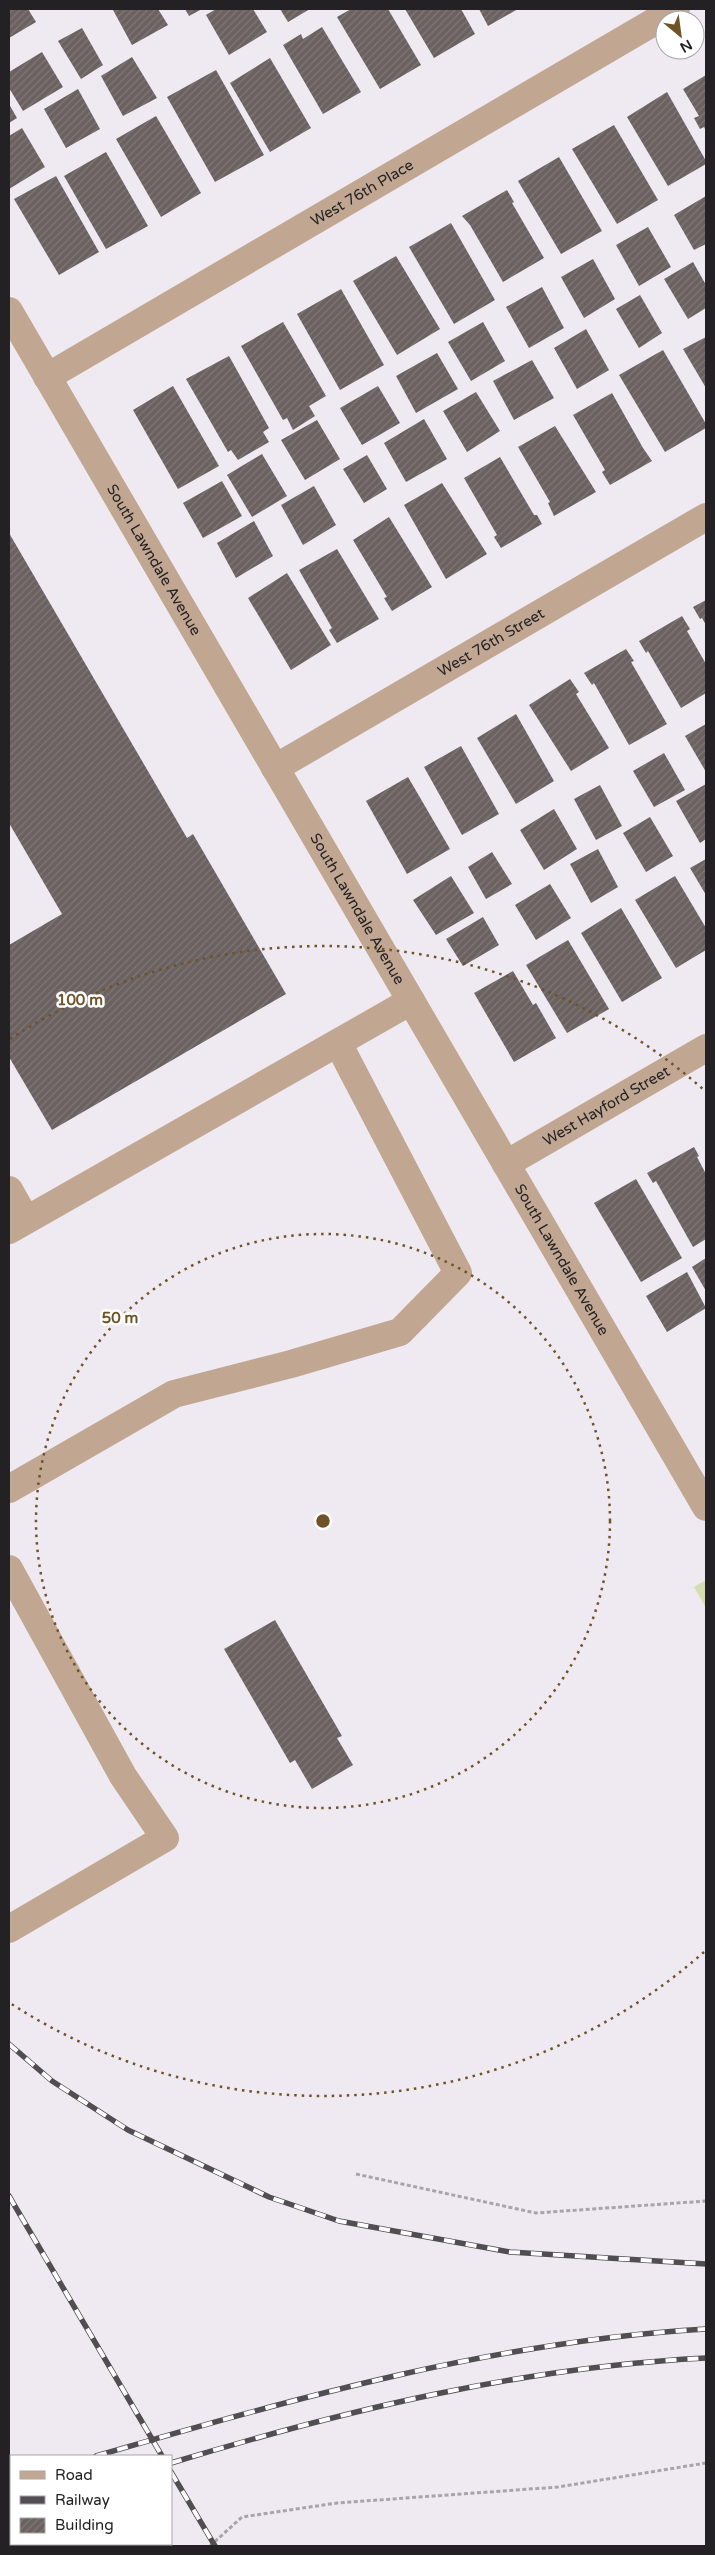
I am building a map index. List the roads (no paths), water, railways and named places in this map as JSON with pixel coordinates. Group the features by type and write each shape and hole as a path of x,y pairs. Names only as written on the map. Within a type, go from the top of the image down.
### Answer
{"street":[{"name":"West 76th Place","path":"47,377 676,9"},
{"name":"South Lawndale Avenue","path":"9,311 706,1507"},
{"name":"West 76th Street","path":"275,768 706,517"},
{"path":"9,1190 17,1225 411,1001"},
{"path":"9,1489 174,1394 291,1364 400,1332 458,1273 338,1043"},
{"name":"West Hayford Street","path":"506,1164 706,1048"},
{"path":"9,1568 123,1776 165,1838 9,1929"}],"railway":[{"path":"9,2044 52,2081 128,2130 269,2197 339,2221 510,2252 706,2264"},
{"path":"9,2196 161,2455"},
{"path":"99,2455 322,2393 474,2359 628,2336 706,2329"},
{"path":"172,2463 303,2426 436,2394 570,2371 706,2358"},
{"path":"172,2474 215,2546"}]}
